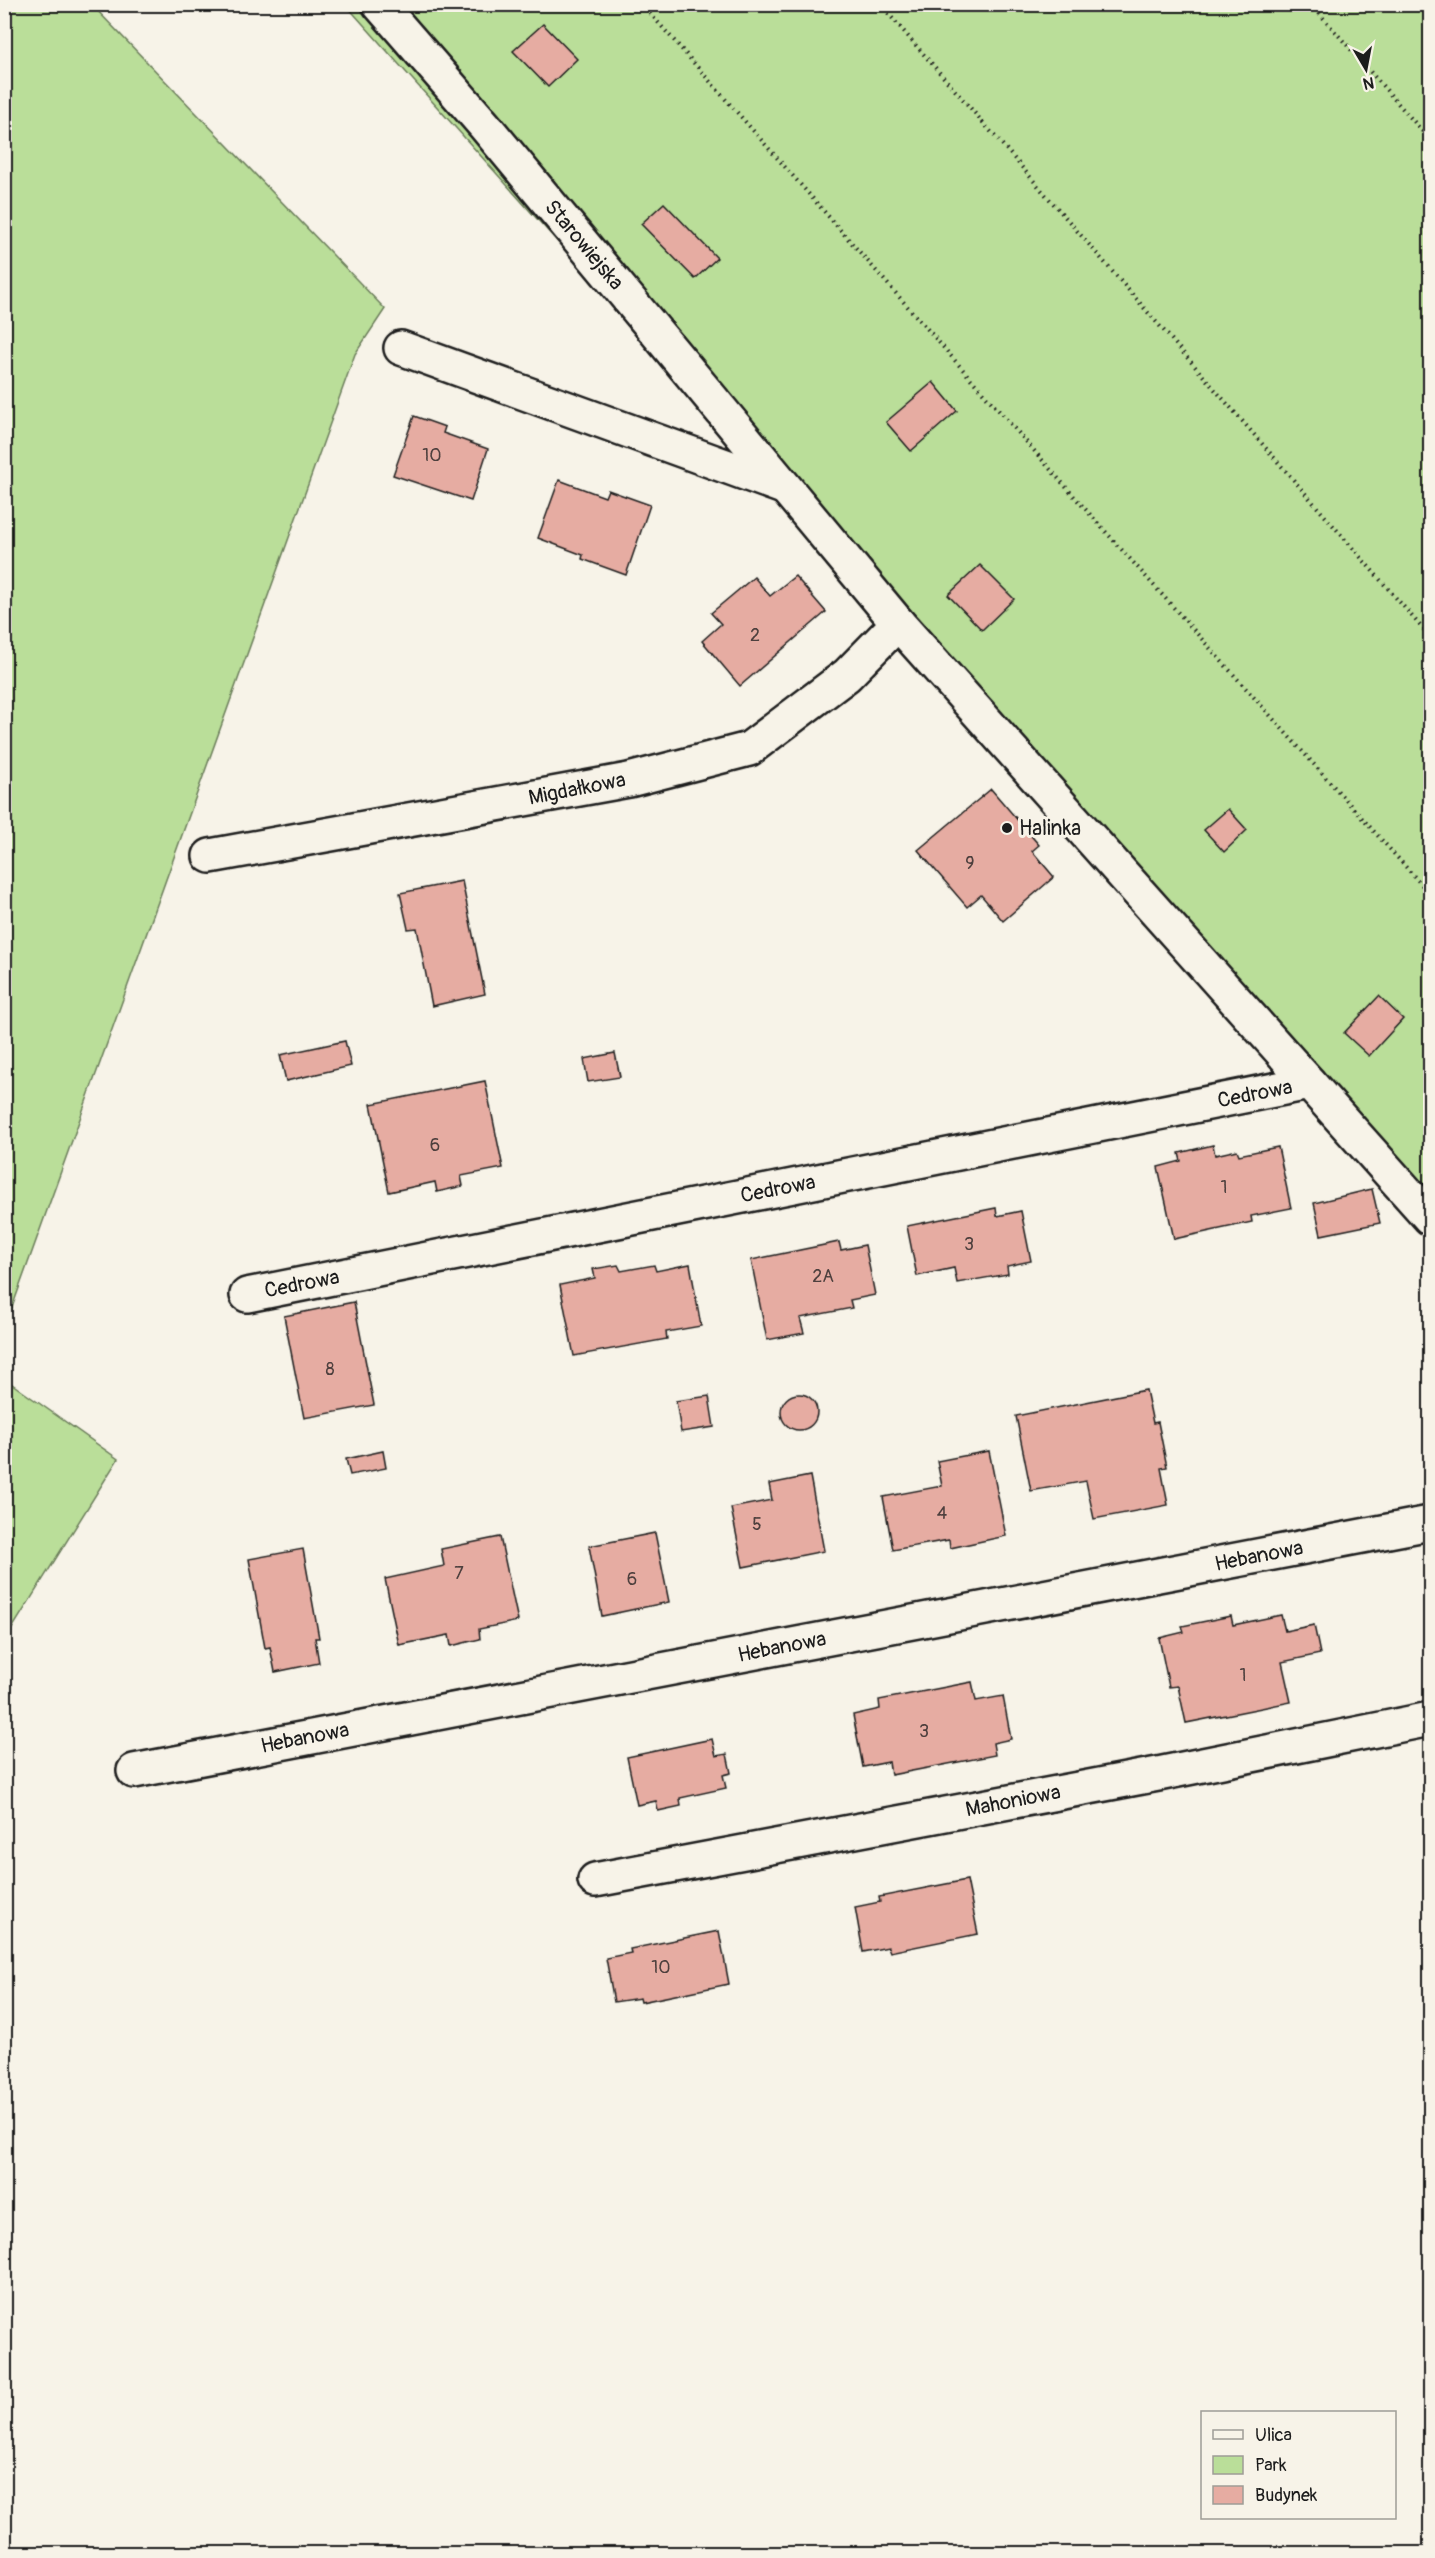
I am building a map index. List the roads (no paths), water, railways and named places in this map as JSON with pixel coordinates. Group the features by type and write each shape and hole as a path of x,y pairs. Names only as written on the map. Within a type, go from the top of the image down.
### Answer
{"street":[{"name":"Starowiejska","path":"379,4 492,135 898,623 1431,1218"},
{"path":"401,348 785,487"},
{"name":"Migdałkowa","path":"210,856 629,780 749,749 847,675 898,623"},
{"name":"Cedrowa","path":"247,1295 1310,1083"},
{"name":"Hebanowa","path":"134,1772 1431,1523"},
{"name":"Mahoniowa","path":"595,1880 1158,1774 1431,1719"}],"place":[{"name":"Halinka","path":"1007,828"}]}
